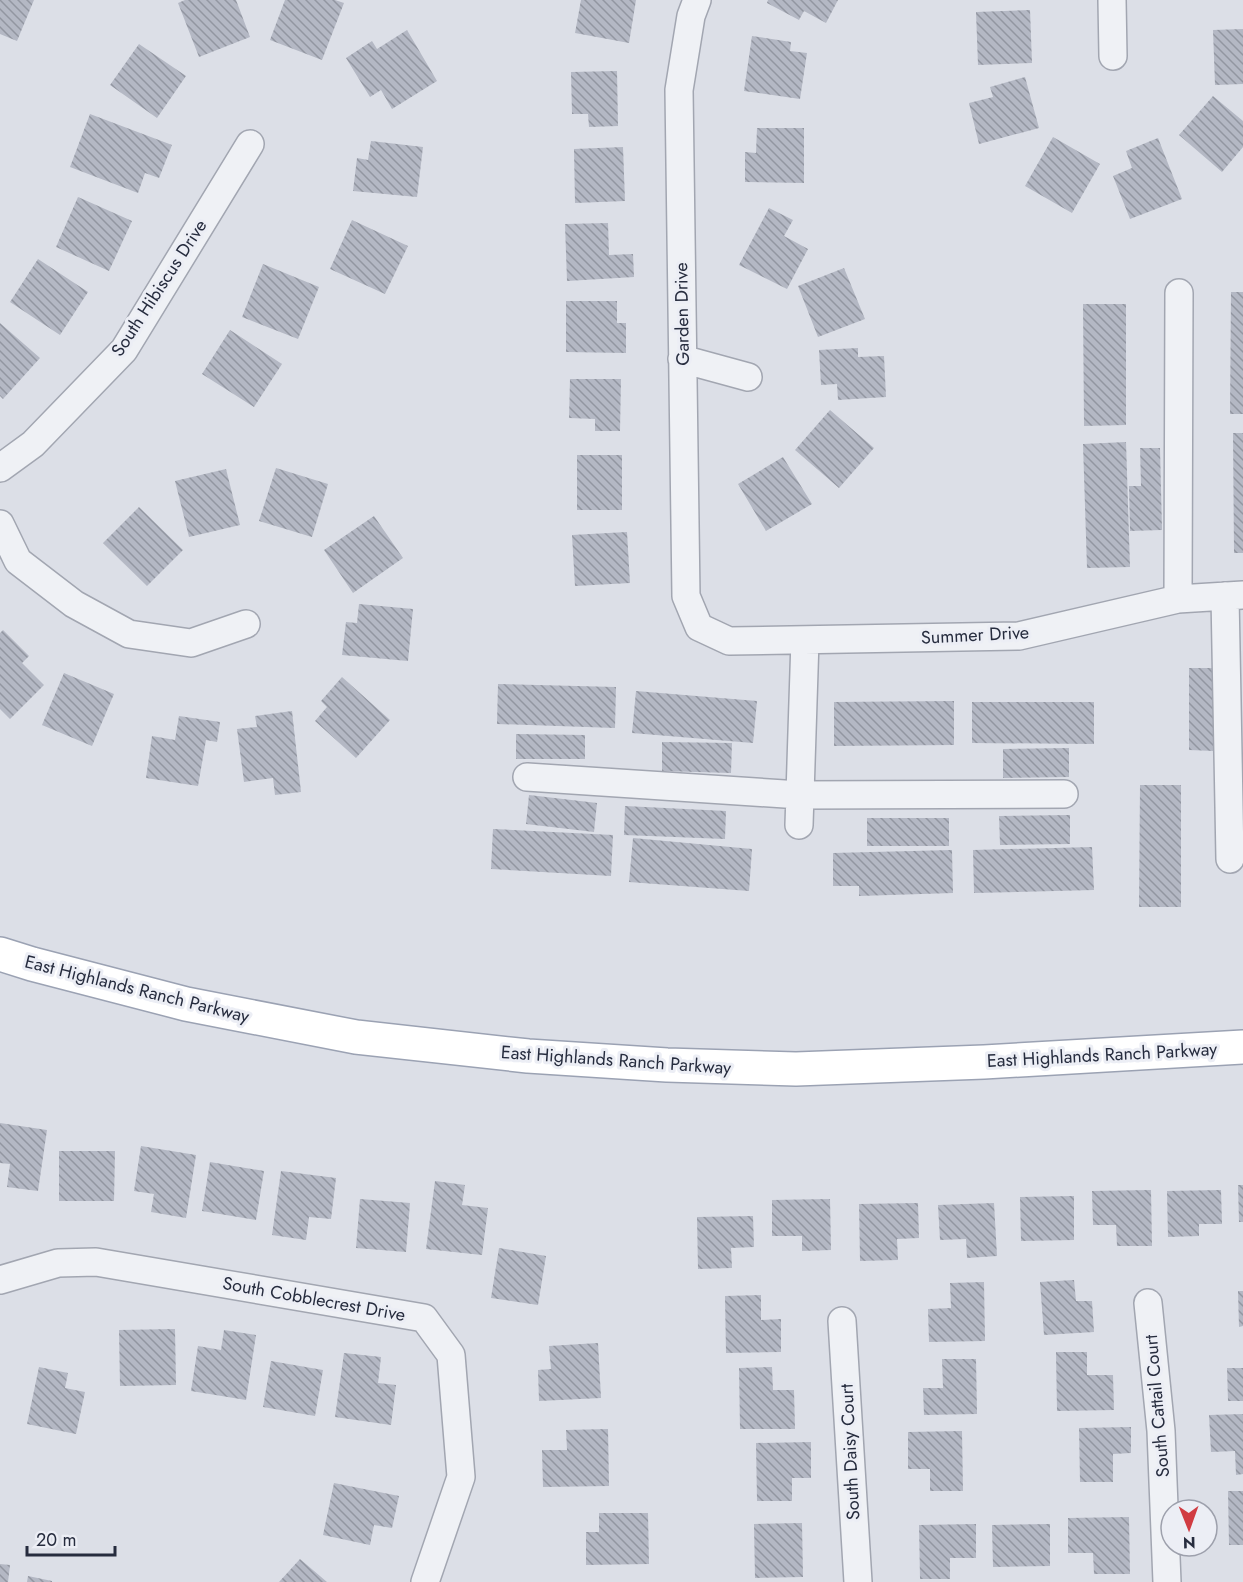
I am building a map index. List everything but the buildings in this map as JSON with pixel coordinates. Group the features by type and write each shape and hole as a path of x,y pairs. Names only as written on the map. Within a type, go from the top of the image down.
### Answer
{"main road":[{"name":"East Highlands Ranch Parkway","path":"0,954 186,1004 334,1033 528,1056 667,1065 796,1069 984,1062 1243,1047"}],"street":[{"name":"Garden Drive","path":"697,0 691,15 679,90 686,596 699,627"},
{"path":"1112,0 1113,56"},
{"name":"South Hibiscus Drive","path":"0,468 33,444 124,350 250,144"},
{"path":"1178,598 1179,293"},
{"path":"682,359 748,377"},
{"path":"0,524 18,561 74,604 129,634 191,643 246,624"},
{"name":"Summer Drive","path":"699,627 729,641 1019,636 1178,598 1234,595 1230,859"},
{"path":"800,825 805,640"},
{"path":"527,777 800,795 1064,794"},
{"name":"South Cobblecrest Drive","path":"0,1280 58,1263 96,1262 424,1318 451,1355 461,1477 425,1582"},
{"name":"South Cattail Court","path":"1148,1302 1161,1431 1167,1582"},
{"name":"South Daisy Court","path":"843,1321 858,1582"}]}
